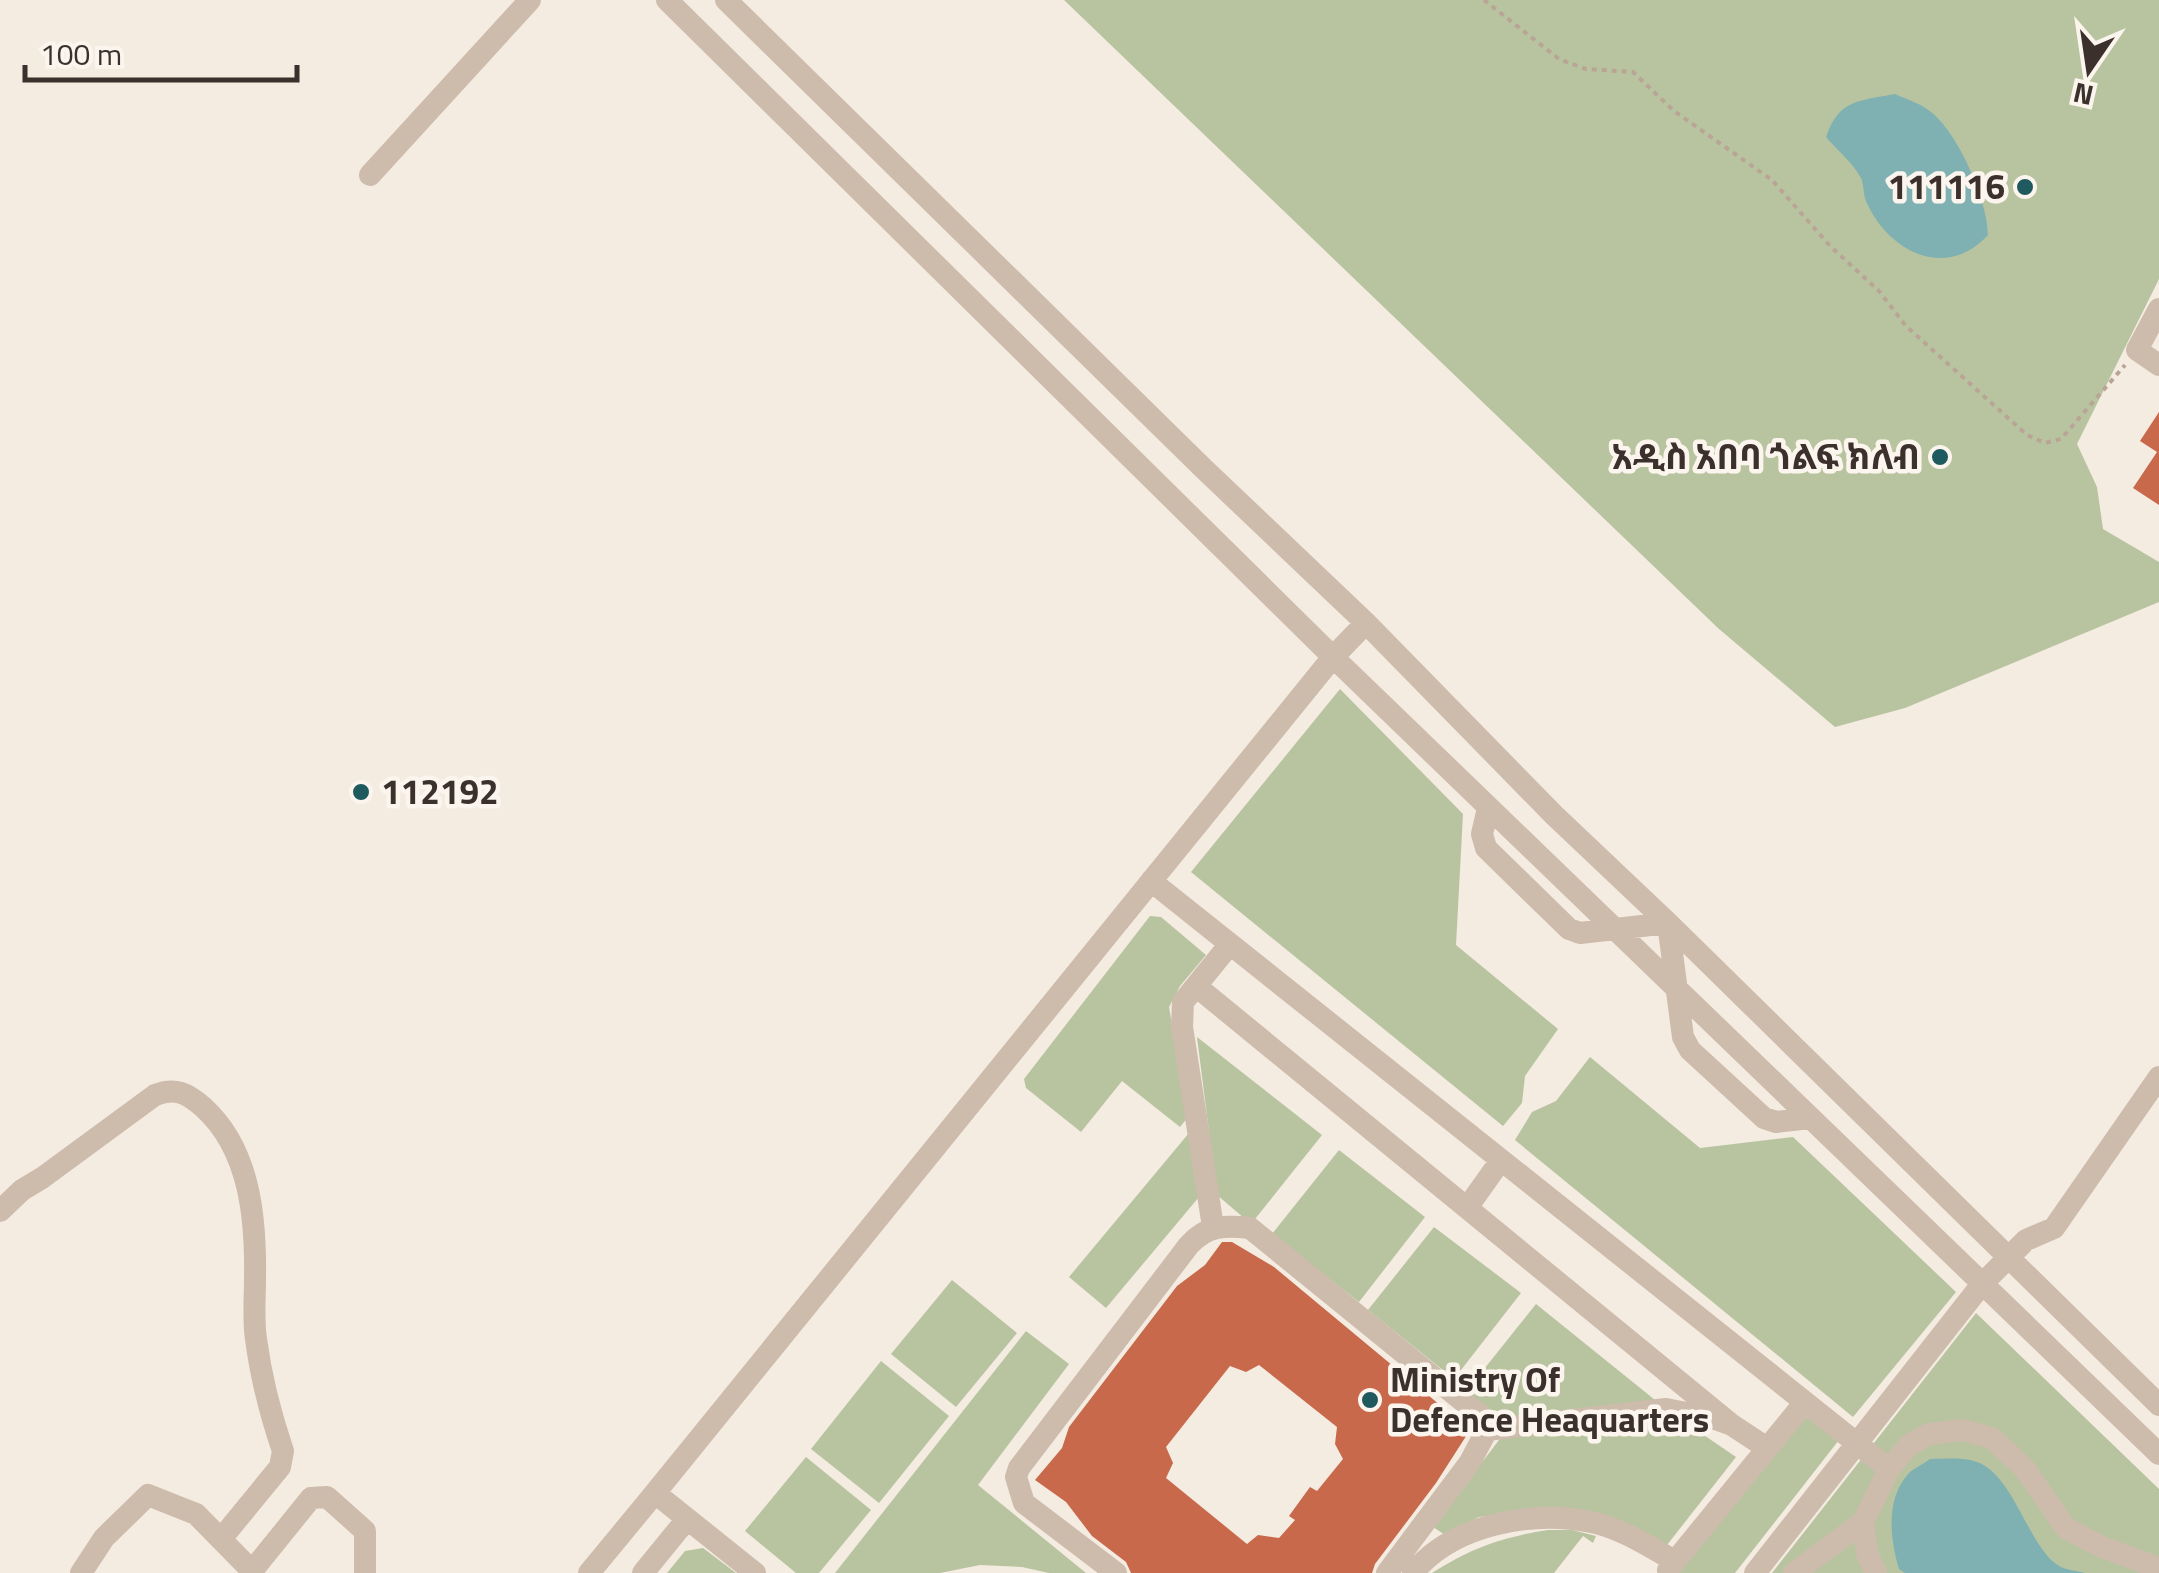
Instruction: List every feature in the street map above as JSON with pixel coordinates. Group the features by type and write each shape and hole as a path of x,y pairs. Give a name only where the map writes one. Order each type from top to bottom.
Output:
{"street":[{"path":"370,175 530,0"},
{"path":"666,0 1333,658 2159,1454"},
{"path":"726,0 1008,279 1366,623 1554,815 2159,1405"},
{"path":"2159,309 2138,350 2159,365"},
{"path":"589,1573 1151,880 1366,623"},
{"path":"1488,808 1482,834 1486,848 1569,929 1580,933 1668,923"},
{"path":"1151,880 1889,1468"},
{"path":"1668,923 1683,1037 1690,1050 1764,1118 1776,1122 1810,1118"},
{"path":"1214,1227 1182,1027 1183,1002 1230,944"},
{"path":"1196,986 1732,1425 1767,1448"},
{"path":"1755,1573 1982,1284 2026,1240 2054,1228 2159,1076"},
{"path":"2,1204 155,1095 170,1089 186,1094 206,1110 232,1145 249,1188 256,1260 255,1336 283,1452 280,1467 221,1539"},
{"path":"1467,1208 1501,1160"},
{"path":"1116,1573 1024,1503 1016,1478 1019,1468 1190,1245 1199,1234 1214,1227 1250,1228 1480,1415 1488,1430"},
{"path":"1412,1573 1458,1538 1500,1523 1562,1518 1594,1522 1633,1536 1670,1567 1804,1402"},
{"path":"1488,1430 1666,1409 1732,1425"},
{"path":"1388,1573 1470,1462 1488,1430"},
{"path":"1794,1573 1863,1522 1889,1468 1909,1446 1929,1434 1963,1430 1992,1438 2024,1468 2066,1528 2159,1568"},
{"path":"81,1573 104,1538 148,1494 196,1514 253,1572 311,1498 327,1498 365,1531 365,1573"},
{"path":"655,1494 755,1573"},
{"path":"642,1573 687,1520"},
{"path":"1863,1522 1866,1554 1876,1573"}],"path":[{"path":"1484,0 1559,59 1586,69 1633,72 1674,112 1772,180 1830,246 1879,291 1906,326 2027,436 2044,442 2061,439 2138,350"}],"green space":[{"name":"አዲስ አበባ ጎልፍ ክለብ","path":"1064,0 2159,0 2159,279 2077,444 2097,487 2103,529 2159,562 2159,602 1905,708 1835,727 1719,629"},
{"path":"1340,689 1463,814 1456,945 1558,1029 1525,1076 1522,1103 1503,1126 1191,872"},
{"path":"1150,916 1161,917 1206,955 1180,986 1169,1007 1188,1117 1180,1127 1122,1081 1081,1132 1026,1088 1024,1079"},
{"path":"1197,1037 1322,1135 1251,1224 1217,1195"},
{"path":"1590,1057 1700,1148 1793,1137 1956,1292 1853,1417 1515,1140 1532,1112 1556,1101"},
{"path":"1189,1133 1199,1197 1106,1308 1069,1277"},
{"path":"1339,1150 1425,1217 1359,1302 1272,1234"},
{"path":"1434,1227 1521,1293 1454,1379 1368,1310"},
{"path":"952,1280 1017,1333 956,1407 891,1354"},
{"path":"1536,1304 1660,1404 1501,1420 1465,1393"},
{"path":"1976,1313 2159,1489 2159,1573 1772,1573"},
{"path":"1026,1331 1069,1364 978,1485 1086,1573 980,1565 940,1573 835,1573"},
{"path":"881,1361 949,1416 879,1503 811,1449"},
{"path":"1676,1416 1736,1457 1667,1545 1519,1512 1479,1517 1445,1535 1433,1527 1502,1436"},
{"path":"1811,1416 1839,1440 1735,1573 1676,1573 1798,1422"},
{"path":"806,1457 871,1510 819,1573 796,1573 745,1531"},
{"path":"1548,1530 1596,1536 1593,1543 1583,1536 1554,1573 1432,1573 1487,1545"},
{"path":"703,1548 736,1573 667,1573 685,1551"}],"water":[{"path":"1895,94 1931,112 1961,151 1987,221 1988,235 1972,249 1937,258 1903,246 1876,219 1858,172 1826,137 1837,115 1852,104"},
{"path":"1930,1459 1965,1459 1985,1466 2006,1488 2051,1559 2061,1567 2085,1573 1905,1573 1899,1569 1892,1532 1896,1495 1909,1473"}],"building":[{"path":"2159,412 2159,505 2133,488 2157,452 2140,441"},
{"name":"Ministry Of Defence Heaquarters","path":"1222,1242 1232,1242 1274,1267 1470,1430 1372,1573 1131,1573 1126,1562 1092,1536 1066,1502 1035,1480 1062,1448 1069,1427 1177,1286 1205,1265","holes":["1259,1365 1337,1427 1335,1444 1343,1459 1317,1491 1310,1487 1289,1516 1295,1520 1279,1538 1258,1535 1247,1544 1166,1478 1173,1463 1166,1447 1230,1366 1246,1372"]}],"place":[{"name":"111116","path":"2025,187"},
{"name":"አዲስ አበባ ጎልፍ ክለብ","path":"1940,457"},
{"name":"112192","path":"361,792"},
{"name":"Ministry Of Defence Heaquarters","path":"1370,1400"}]}
